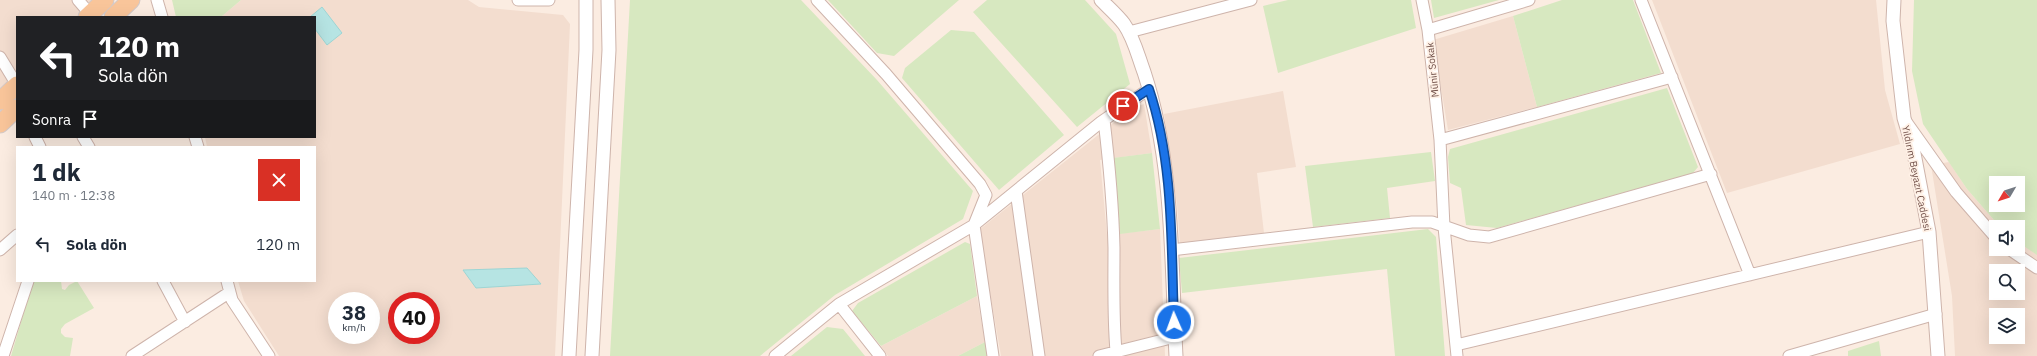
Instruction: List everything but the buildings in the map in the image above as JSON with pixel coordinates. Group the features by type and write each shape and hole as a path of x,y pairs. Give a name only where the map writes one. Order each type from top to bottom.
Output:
{"main road":[{"path":"89,15 105,0"},
{"path":"114,16 131,0"},
{"path":"0,101 16,86"},
{"path":"0,124 16,109"}],"street":[{"path":"78,0 89,15"},
{"path":"157,0 162,16"},
{"path":"518,0 549,0"},
{"path":"569,356 586,50 586,0"},
{"path":"592,356 609,50 608,0"},
{"path":"817,0 886,74 980,184 986,195 974,225 993,356"},
{"path":"1101,0 1124,24 1133,40 1158,120 1170,212 1176,356"},
{"path":"1128,32 1251,0"},
{"name":"Münir Sokak","path":"1422,0 1428,30 1440,140 1444,227 1456,351"},
{"path":"1428,30 1529,0"},
{"path":"1641,0 1750,275"},
{"name":"Yıldırım Beyazıt Caddesi","path":"1894,0 1893,21 1904,118 1930,232 1938,356"},
{"path":"0,57 16,83"},
{"path":"1440,140 1672,77"},
{"path":"775,356 839,304 974,225 1104,120 1149,89"},
{"path":"1904,118 1956,192 1989,230"},
{"path":"1104,120 1111,188 1114,248 1113,316 1116,351"},
{"path":"1171,250 1412,222 1432,222 1469,235 1489,237 1711,174"},
{"path":"1016,191 1039,356"},
{"path":"1456,351 1750,275 1930,232"},
{"path":"0,250 16,236"},
{"path":"2019,256 2037,268"},
{"path":"3,356 28,282"},
{"path":"164,282 185,322"},
{"path":"226,282 232,300 269,356"},
{"path":"135,355 230,292"},
{"path":"839,304 880,356"},
{"path":"1789,356 1936,314"},
{"path":"1099,356 1175,337"}],"shaded area":[{"path":"0,0 99,0 82,16 16,16 16,79 0,93"},
{"path":"241,0 468,0 479,7 563,15 570,24 555,356 279,356 244,301 238,282 316,282 316,146 207,146 205,138 316,138 316,16 222,16"},
{"path":"1652,0 1876,0 1885,90 1900,144 1727,193"},
{"path":"1513,16 1537,107 1448,130 1433,40"},
{"path":"1283,91 1296,167 1257,173 1264,233 1180,243 1177,205 1164,114"},
{"path":"1144,104 1152,153 1100,160 1107,235 1160,229 1165,356 1001,356 979,230 1132,108"},
{"path":"1949,162 1967,189 1994,220 1989,220 1989,256 2025,256 2025,246 2037,253 2037,356 1955,356 1952,296 1931,165"},
{"path":"977,296 985,342 958,356 888,356 881,346"}],"green space":[{"path":"172,0 241,0 222,16 176,16"},
{"path":"630,0 801,0 877,80 973,191 963,219 835,295 760,356 610,356"},
{"path":"828,0 959,0 894,56 877,53"},
{"path":"987,0 1085,0 1116,34 1130,84 1077,127 973,12"},
{"path":"1288,0 1411,0 1416,28 1278,73 1263,6"},
{"path":"1431,0 1499,0 1434,18"},
{"path":"1562,0 1633,0 1661,73 1537,107 1513,16"},
{"path":"1914,0 2037,0 2037,255 2025,247 2025,220 1994,220 1967,189 1923,124 1912,71"},
{"path":"951,30 974,32 1064,135 999,190 902,78 905,68"},
{"path":"1667,88 1698,167 1693,173 1497,228 1466,225 1461,188 1450,183 1448,157 1450,149"},
{"path":"1431,152 1435,181 1387,188 1390,218 1313,227 1305,166"},
{"path":"1152,153 1160,229 1120,234 1113,158"},
{"path":"1428,229 1436,237 1445,356 1395,356 1387,269 1182,293 1179,258"},
{"path":"965,242 970,244 977,296 881,346 852,311 858,303"},
{"path":"33,282 61,282 62,289 65,290 69,285 78,282 94,308 65,324 61,329 61,333 65,337 73,338 70,356 11,356"},
{"path":"827,327 843,329 865,356 791,356"},
{"path":"1879,341 1881,356 1848,356 1848,351"},
{"path":"985,342 987,356 958,356"}],"water":[{"path":"322,7 342,33 327,45 316,30 316,16 311,16"},
{"path":"527,268 541,284 476,288 463,270"}],"route":[{"path":"1123,106 1149,89 1158,120 1168,188 1174,322"}]}
